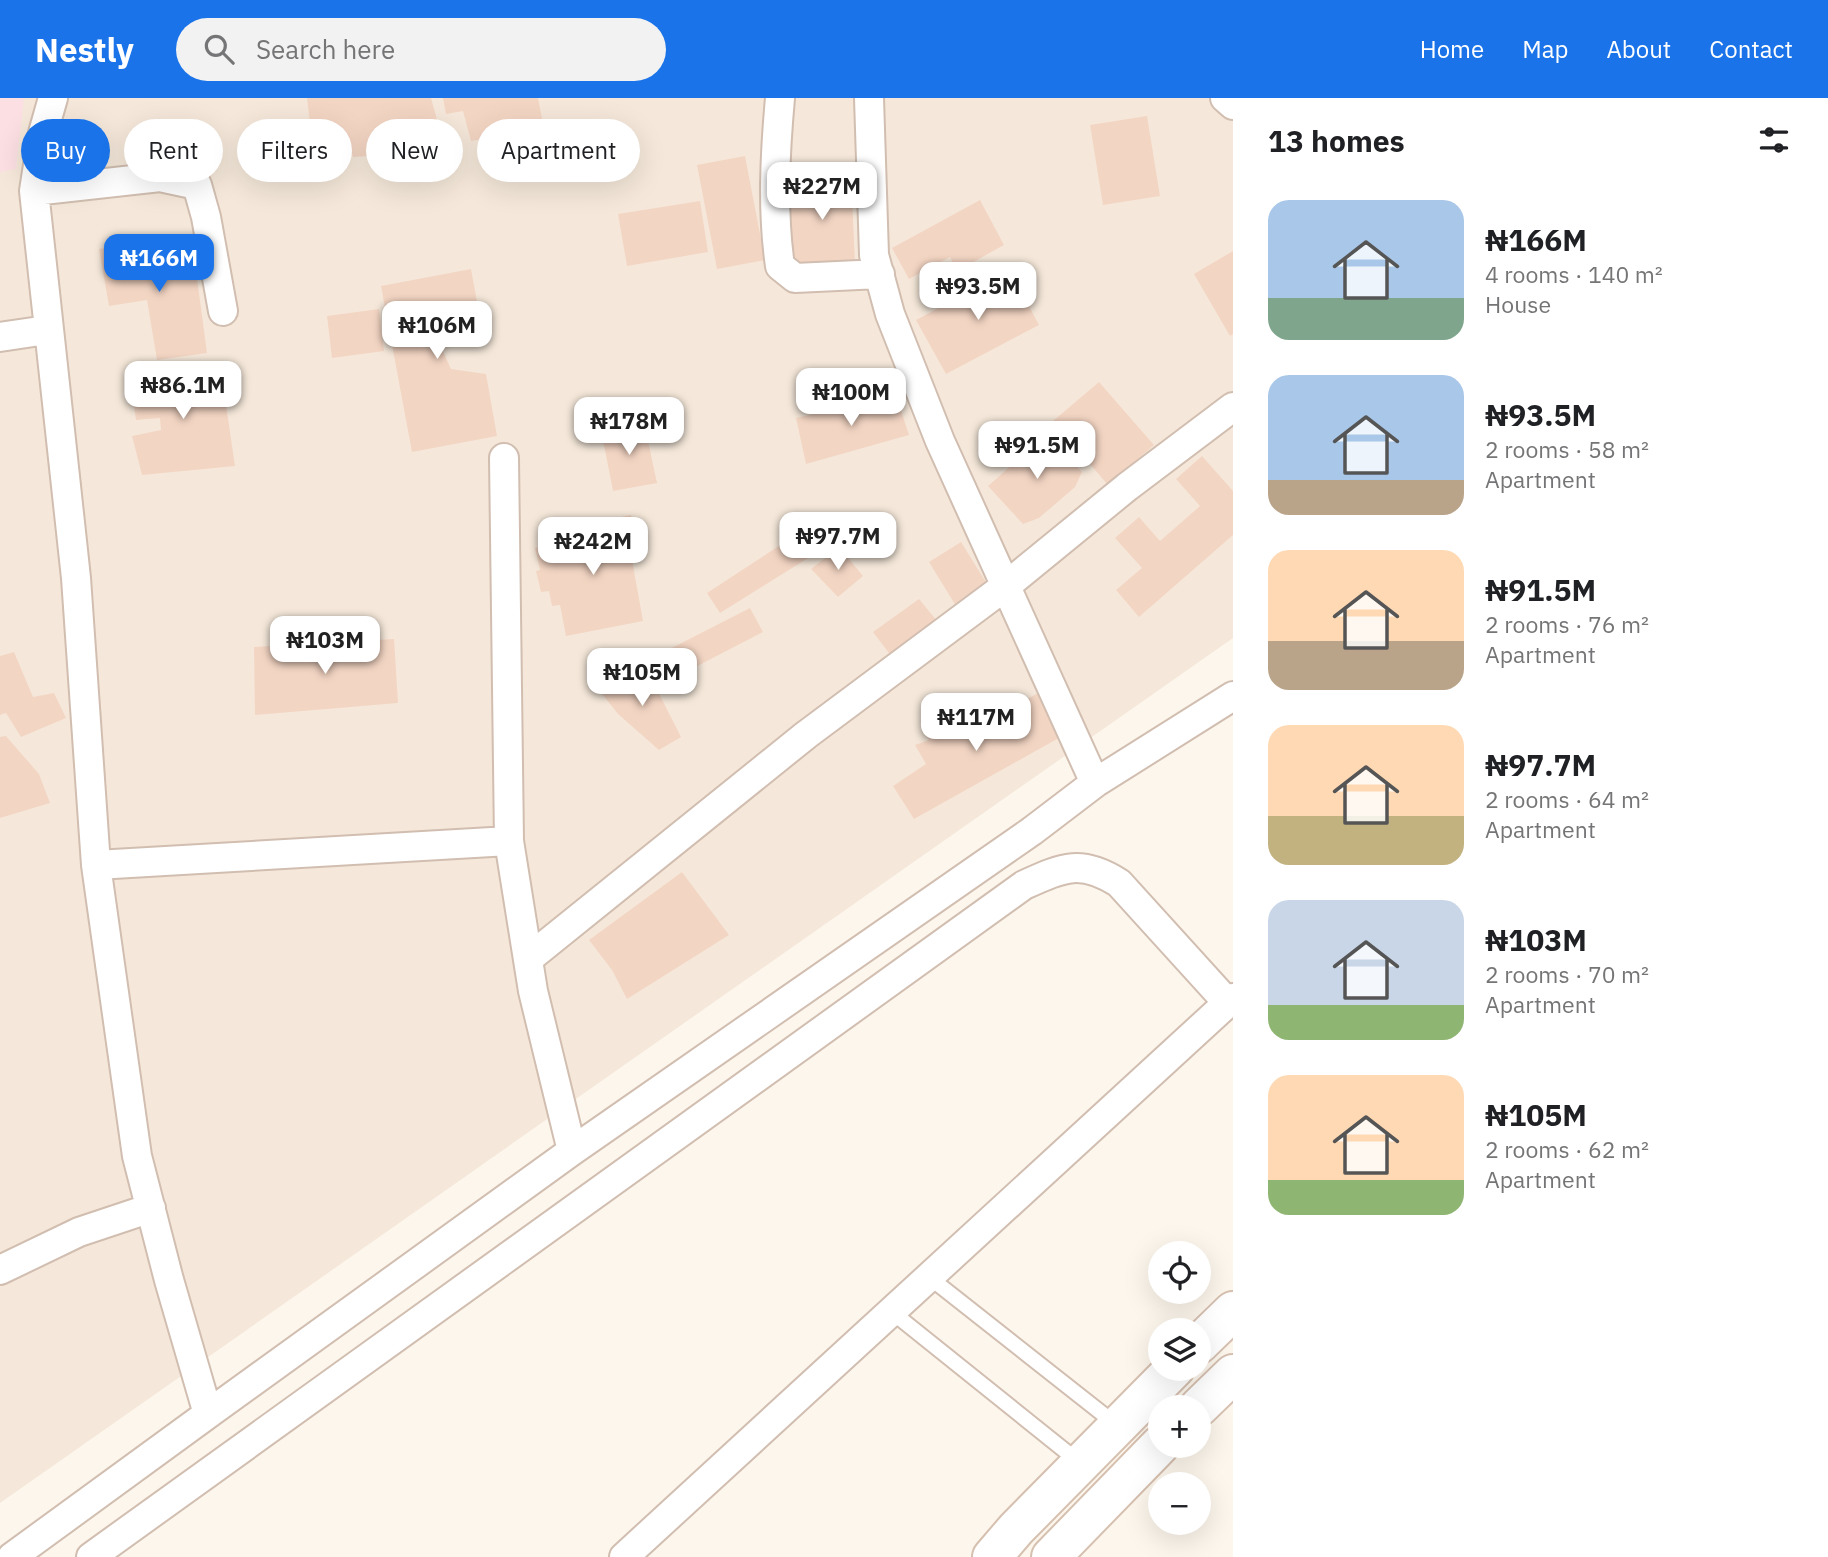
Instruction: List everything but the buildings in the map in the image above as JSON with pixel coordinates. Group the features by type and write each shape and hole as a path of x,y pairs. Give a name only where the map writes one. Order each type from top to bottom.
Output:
{"main road":[{"path":"1211,1332 1233,1311"},
{"path":"1211,1395 1233,1374"},
{"path":"992,1557 1016,1529 1163,1381"},
{"path":"1051,1557 1148,1457"}],"street":[{"path":"53,98 43,133 34,191 76,578 96,864 137,1156 208,1414"},
{"path":"780,98 776,144 777,240 780,266 795,278 880,274"},
{"path":"869,98 874,255 890,314 940,441 1095,783"},
{"path":"1225,98 1233,105"},
{"path":"34,191 160,177 197,185 206,217 223,311"},
{"path":"0,337 47,330"},
{"path":"528,959 806,735 1007,585 1127,487 1233,407"},
{"path":"504,458 509,841 528,959 572,1151"},
{"path":"12,1557 572,1151 1032,831 1095,783 1233,696"},
{"path":"96,864 509,841"},
{"path":"91,1557 1024,885 1051,873 1074,867 1098,870 1119,883 1231,1001 624,1557"},
{"path":"0,1270 79,1232 150,1208"}],"lane":[{"path":"929,1277 1119,1427"},
{"path":"892,1312 1082,1464"}],"shaded area":[{"path":"0,98 1233,98 1233,638 0,1503"},
{"path":"0,98 24,98 16,169 0,172"}]}
